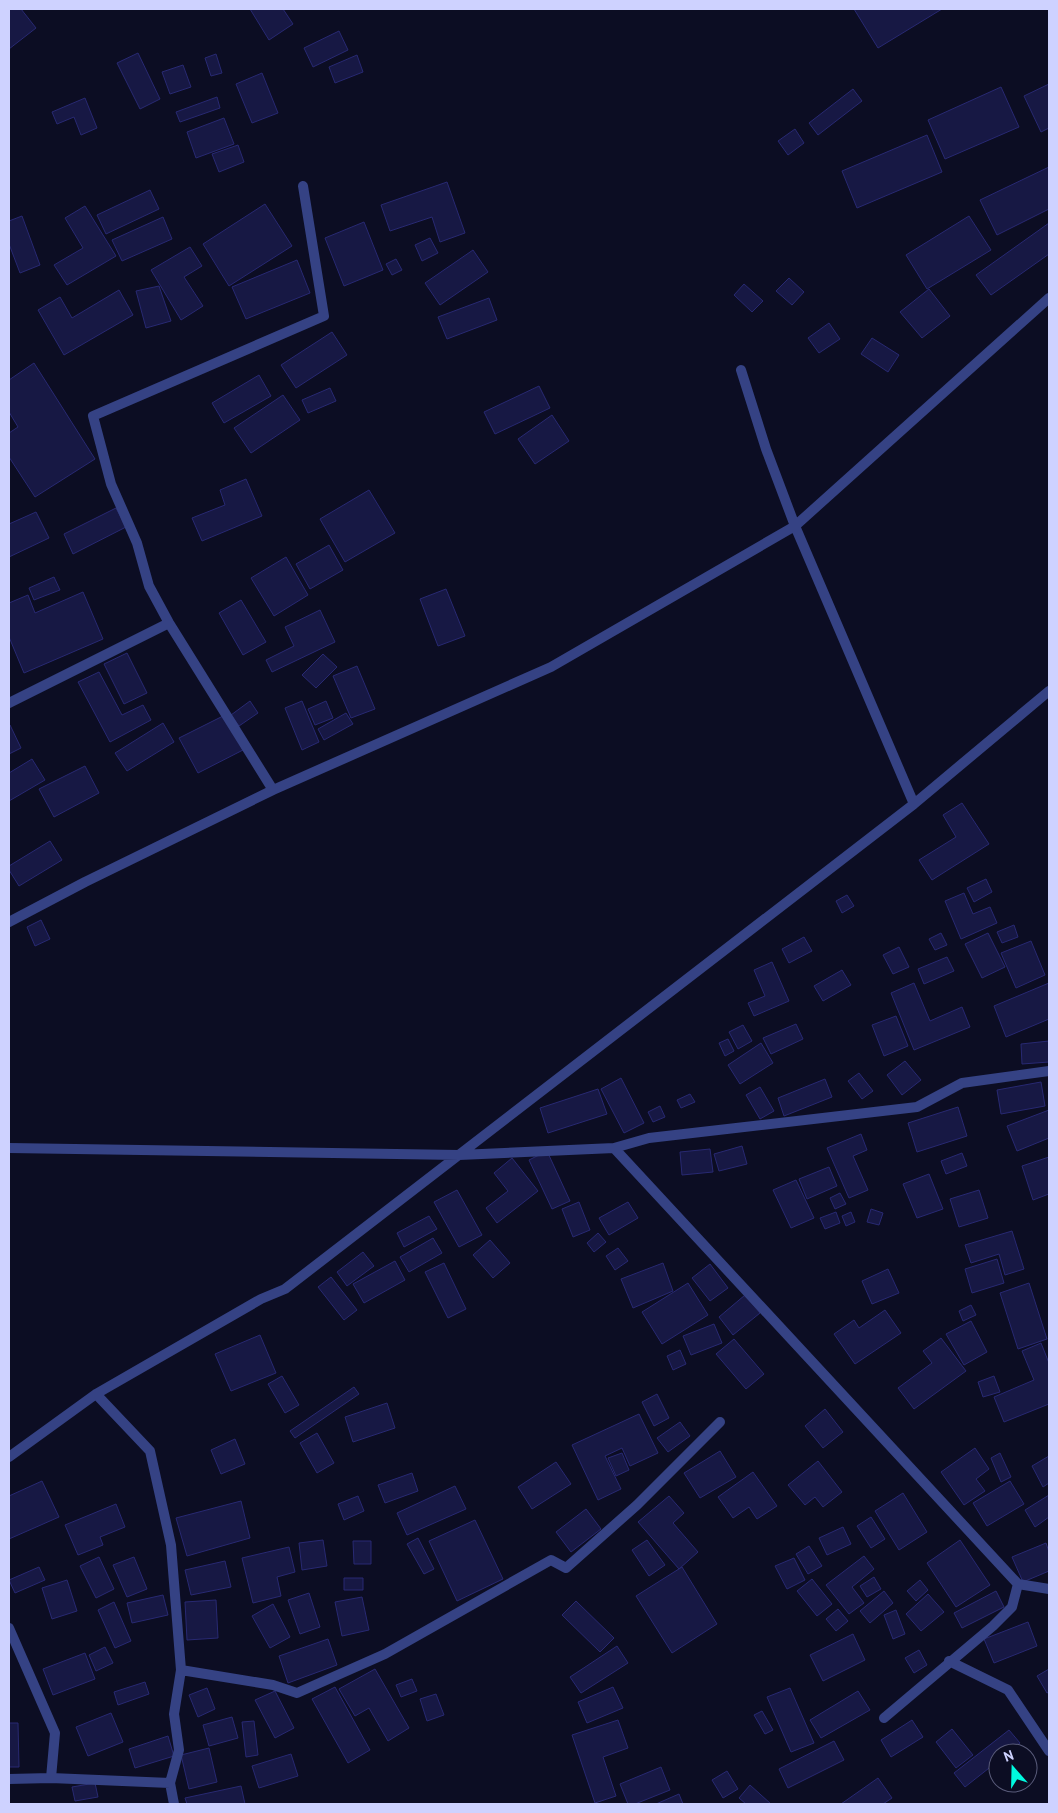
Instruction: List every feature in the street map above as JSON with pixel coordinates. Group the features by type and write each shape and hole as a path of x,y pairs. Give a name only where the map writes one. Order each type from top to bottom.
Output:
{"street":[{"path":"273,790 169,623 149,586 137,542 111,484 94,416 324,316 303,186"},
{"path":"9,922 84,882 273,790 551,667 795,526 1049,298"},
{"path":"741,370 766,448 795,526 914,804"},
{"path":"9,703 169,623"},
{"path":"9,1457 96,1394 261,1299 284,1289 914,804 1049,691"},
{"path":"9,1148 459,1155 614,1148 649,1138 917,1108 962,1083 1049,1071"},
{"path":"614,1148 1018,1584 1049,1589"},
{"path":"96,1394 150,1451 171,1545 181,1670 174,1714 179,1750 170,1783 174,1804"},
{"path":"181,1670 272,1685 297,1693 385,1654 551,1560 566,1568 637,1504 720,1422"},
{"path":"884,1718 949,1661 993,1626 1012,1607 1018,1584"},
{"path":"9,1628 55,1734 51,1778"},
{"path":"949,1661 1008,1690 1049,1751"},
{"path":"9,1779 51,1778 170,1783"}],"building":[{"path":"9,9 21,9 36,28 9,49"},
{"path":"250,9 283,9 293,24 269,40"},
{"path":"854,9 942,9 878,48"},
{"path":"339,31 348,50 313,67 304,48"},
{"path":"138,53 160,99 140,109 117,63"},
{"path":"216,54 222,73 211,76 205,58"},
{"path":"357,55 363,72 335,83 329,67"},
{"path":"183,65 191,87 170,94 162,72"},
{"path":"262,73 278,113 252,123 236,84"},
{"path":"1049,84 1049,128 1041,132 1024,96"},
{"path":"1001,87 1019,127 945,159 928,120"},
{"path":"853,89 862,101 818,135 809,123"},
{"path":"217,97 220,108 180,122 176,112"},
{"path":"85,98 97,128 81,135 74,117 57,124 52,112"},
{"path":"224,118 234,144 196,158 187,132"},
{"path":"795,129 804,143 788,155 778,141"},
{"path":"927,135 942,172 857,208 842,171"},
{"path":"238,145 244,162 219,172 212,154"},
{"path":"1049,167 1049,209 997,235 980,200"},
{"path":"447,182 465,233 440,242 432,217 390,231 381,205"},
{"path":"150,190 159,209 106,234 97,215"},
{"path":"265,204 292,246 229,286 203,244"},
{"path":"85,206 116,256 67,285 54,265 83,248 65,218"},
{"path":"22,216 40,265 20,273 9,244 9,221"},
{"path":"969,216 991,250 927,289 906,255"},
{"path":"163,217 172,239 122,261 112,240"},
{"path":"364,222 383,270 344,286 325,238"},
{"path":"1049,223 1049,254 991,295 976,275"},
{"path":"430,238 438,253 422,261 415,245"},
{"path":"190,247 202,266 184,277 203,306 181,320 151,270"},
{"path":"473,250 488,272 440,305 425,283"},
{"path":"396,259 402,270 392,275 386,264"},
{"path":"297,260 310,293 246,319 232,287"},
{"path":"789,278 804,292 792,305 776,291"},
{"path":"744,284 763,301 752,312 734,295"},
{"path":"159,286 171,321 146,328 136,291"},
{"path":"929,289 950,316 922,338 900,312"},
{"path":"119,290 133,315 64,355 38,310 60,297 72,318"},
{"path":"489,298 497,320 447,339 438,317"},
{"path":"829,323 840,339 819,353 808,338"},
{"path":"332,332 347,355 296,388 281,365"},
{"path":"872,338 899,355 888,372 861,354"},
{"path":"34,363 95,459 35,497 9,457 9,433 18,427 9,412 9,380"},
{"path":"259,375 271,396 224,423 212,403"},
{"path":"539,386 550,408 495,434 484,412"},
{"path":"330,388 336,401 308,413 302,400"},
{"path":"283,395 300,420 251,453 234,428"},
{"path":"552,415 569,441 535,464 518,439"},
{"path":"246,479 262,516 202,541 192,518 225,505 220,490"},
{"path":"369,490 395,533 345,562 320,519"},
{"path":"116,508 126,527 73,554 64,534"},
{"path":"36,512 49,538 9,557 9,524"},
{"path":"329,545 343,570 310,589 296,564"},
{"path":"286,557 308,595 274,616 251,578"},
{"path":"54,577 60,590 34,600 29,588"},
{"path":"446,589 465,636 438,646 420,599"},
{"path":"83,592 103,639 24,673 9,637 9,603 28,595 35,613"},
{"path":"241,600 266,642 243,655 219,613"},
{"path":"320,610 335,642 272,672 266,660 294,646 285,627"},
{"path":"127,653 147,693 124,704 104,664"},
{"path":"323,654 337,667 316,688 302,675"},
{"path":"357,666 375,709 351,718 333,676"},
{"path":"99,672 122,715 143,705 151,720 110,742 78,682"},
{"path":"250,701 258,713 239,726 231,715"},
{"path":"302,701 319,742 302,750 285,708"},
{"path":"326,701 333,718 315,725 308,709"},
{"path":"346,713 353,724 324,740 318,729"},
{"path":"225,715 243,750 198,773 179,738"},
{"path":"163,723 174,742 127,771 115,753"},
{"path":"9,725 21,748 9,754"},
{"path":"32,759 45,780 9,801 9,773"},
{"path":"85,766 99,793 54,817 39,789"},
{"path":"962,803 989,844 932,880 919,860 956,837 943,815"},
{"path":"50,841 62,860 19,886 9,870 9,866"},
{"path":"986,879 992,892 974,902 967,888"},
{"path":"964,893 973,914 990,907 997,923 961,939 945,901"},
{"path":"847,895 854,906 842,913 836,901"},
{"path":"41,920 50,939 35,946 27,927"},
{"path":"1014,925 1018,937 1002,943 997,932"},
{"path":"941,933 947,945 935,950 929,939"},
{"path":"988,933 1005,967 982,978 965,944"},
{"path":"804,937 812,951 789,963 782,949"},
{"path":"1031,941 1045,975 1016,988 1001,953"},
{"path":"899,947 909,967 893,974 883,955"},
{"path":"947,957 954,971 924,984 918,969"},
{"path":"772,962 789,1001 754,1016 748,1003 765,996 754,970"},
{"path":"842,970 851,985 823,1001 814,986"},
{"path":"914,983 930,1021 962,1007 970,1027 914,1050 891,993"},
{"path":"1049,983 1049,1019 1006,1037 994,1006"},
{"path":"896,1016 908,1046 884,1056 872,1025"},
{"path":"796,1024 803,1039 771,1054 763,1038"},
{"path":"743,1025 752,1041 738,1049 729,1032"},
{"path":"728,1039 734,1051 725,1056 719,1043"},
{"path":"1049,1041 1049,1062 1022,1064 1021,1044"},
{"path":"761,1043 773,1063 740,1084 728,1065"},
{"path":"905,1061 921,1080 902,1095 887,1075"},
{"path":"859,1073 873,1091 862,1099 848,1081"},
{"path":"621,1078 644,1123 624,1133 601,1089"},
{"path":"825,1079 832,1097 784,1116 778,1098"},
{"path":"1041,1082 1045,1106 1001,1114 997,1090"},
{"path":"760,1087 774,1111 760,1119 746,1095"},
{"path":"598,1089 607,1114 548,1133 540,1108"},
{"path":"690,1094 695,1102 681,1108 677,1100"},
{"path":"660,1106 665,1117 653,1122 648,1112"},
{"path":"958,1107 967,1136 917,1152 908,1123"},
{"path":"1049,1110 1049,1138 1017,1151 1007,1126"},
{"path":"861,1134 867,1150 853,1156 868,1190 849,1198 827,1148"},
{"path":"742,1146 747,1164 719,1171 714,1154"},
{"path":"710,1149 713,1172 682,1175 680,1152"},
{"path":"547,1151 570,1201 552,1209 529,1160"},
{"path":"962,1153 967,1166 946,1174 941,1161"},
{"path":"1049,1157 1049,1194 1033,1200 1022,1166"},
{"path":"512,1158 538,1191 497,1223 486,1208 508,1191 494,1173"},
{"path":"829,1167 837,1186 807,1199 799,1179"},
{"path":"929,1174 943,1209 917,1218 903,1184"},
{"path":"796,1180 814,1218 791,1228 773,1190"},
{"path":"457,1190 482,1235 459,1247 434,1202"},
{"path":"979,1190 988,1218 959,1227 950,1199"},
{"path":"840,1193 846,1204 835,1209 830,1198"},
{"path":"579,1202 590,1230 573,1237 562,1209"},
{"path":"628,1202 638,1218 609,1235 599,1218"},
{"path":"871,1209 883,1213 879,1225 867,1222"},
{"path":"836,1212 840,1223 825,1229 820,1218"},
{"path":"851,1212 855,1222 846,1226 842,1216"},
{"path":"429,1216 437,1229 404,1247 397,1233"},
{"path":"1012,1231 1024,1269 1005,1275 999,1254 971,1263 965,1245"},
{"path":"598,1233 606,1242 594,1252 587,1243"},
{"path":"433,1238 442,1253 409,1272 400,1257"},
{"path":"490,1240 510,1263 493,1278 473,1255"},
{"path":"618,1248 628,1261 615,1270 606,1256"},
{"path":"363,1252 374,1266 347,1286 337,1272"},
{"path":"997,1259 1004,1283 972,1293 965,1269"},
{"path":"395,1261 405,1280 364,1303 353,1284"},
{"path":"444,1263 466,1309 448,1318 425,1272"},
{"path":"663,1263 673,1291 633,1308 621,1279"},
{"path":"710,1264 728,1288 710,1301 692,1278"},
{"path":"888,1269 899,1293 872,1304 862,1281"},
{"path":"331,1277 357,1310 344,1320 318,1287"},
{"path":"688,1283 708,1315 662,1344 642,1312"},
{"path":"1029,1283 1047,1339 1018,1349 1000,1293"},
{"path":"745,1295 760,1313 733,1335 719,1317"},
{"path":"971,1305 976,1315 963,1321 959,1311"},
{"path":"885,1310 901,1333 855,1364 834,1334 854,1320 859,1328"},
{"path":"971,1321 987,1352 964,1365 946,1334"},
{"path":"714,1324 722,1343 691,1355 683,1336"},
{"path":"260,1335 276,1373 231,1391 215,1354"},
{"path":"941,1338 966,1371 914,1409 898,1388 932,1363 923,1351"},
{"path":"734,1339 764,1374 746,1389 716,1354"},
{"path":"1041,1343 1049,1363 1049,1404 1004,1422 994,1397 1034,1380 1022,1351"},
{"path":"680,1350 686,1364 673,1370 667,1356"},
{"path":"282,1376 299,1405 285,1413 268,1384"},
{"path":"994,1376 1000,1392 983,1397 978,1382"},
{"path":"354,1387 359,1394 295,1438 290,1431"},
{"path":"657,1394 669,1418 654,1426 642,1402"},
{"path":"387,1403 395,1428 353,1442 345,1417"},
{"path":"825,1409 843,1432 823,1448 805,1426"},
{"path":"639,1414 658,1453 630,1466 622,1448 605,1456 621,1489 598,1500 572,1445"},
{"path":"680,1422 690,1436 668,1452 657,1438"},
{"path":"317,1433 334,1463 317,1473 300,1443"},
{"path":"235,1439 245,1464 221,1474 211,1450"},
{"path":"975,1448 989,1469 976,1479 985,1491 964,1505 941,1472"},
{"path":"720,1451 736,1477 700,1498 684,1473"},
{"path":"622,1453 629,1470 616,1476 608,1458"},
{"path":"1000,1453 1011,1477 1001,1482 991,1458"},
{"path":"1049,1456 1049,1483 1043,1487 1032,1466"},
{"path":"818,1461 842,1492 823,1507 815,1497 805,1505 788,1485"},
{"path":"556,1462 571,1484 532,1509 518,1487"},
{"path":"753,1472 777,1506 757,1519 749,1507 733,1518 718,1497"},
{"path":"412,1473 418,1491 385,1503 378,1485"},
{"path":"42,1481 59,1517 9,1539 9,1496"},
{"path":"1010,1481 1024,1504 987,1526 973,1503"},
{"path":"455,1486 466,1509 407,1535 397,1513"},
{"path":"903,1493 927,1532 899,1550 875,1511"},
{"path":"1049,1495 1049,1517 1035,1527 1025,1510"},
{"path":"358,1496 364,1511 344,1520 338,1504"},
{"path":"669,1496 684,1513 673,1523 698,1552 679,1569 638,1522"},
{"path":"241,1501 250,1538 187,1556 176,1518"},
{"path":"116,1504 125,1527 100,1537 103,1545 78,1555 65,1525"},
{"path":"586,1509 601,1529 571,1552 556,1532"},
{"path":"871,1517 885,1539 871,1548 857,1526"},
{"path":"475,1520 503,1579 457,1601 429,1541"},
{"path":"843,1527 851,1544 827,1555 819,1538"},
{"path":"418,1538 434,1569 424,1574 407,1544"},
{"path":"323,1540 327,1566 302,1570 299,1543"},
{"path":"647,1540 665,1565 649,1576 632,1550"},
{"path":"960,1540 990,1585 956,1607 927,1563"},
{"path":"353,1541 371,1541 371,1564 354,1564"},
{"path":"1046,1543 1049,1552 1049,1571 1023,1582 1012,1557"},
{"path":"809,1546 822,1566 808,1574 796,1554"},
{"path":"289,1547 295,1572 277,1577 281,1596 253,1603 242,1558"},
{"path":"864,1556 874,1569 852,1587 864,1603 849,1614 826,1585"},
{"path":"99,1557 114,1589 96,1598 80,1566"},
{"path":"134,1557 147,1589 127,1597 113,1565"},
{"path":"794,1558 805,1580 787,1589 775,1566"},
{"path":"225,1561 231,1587 191,1595 185,1570"},
{"path":"39,1567 45,1580 15,1593 9,1580"},
{"path":"682,1567 717,1624 672,1653 636,1596"},
{"path":"874,1577 881,1589 867,1597 860,1586"},
{"path":"344,1578 363,1578 363,1590 344,1590"},
{"path":"812,1579 832,1604 817,1616 797,1591"},
{"path":"67,1580 77,1611 52,1619 42,1588"},
{"path":"920,1580 928,1590 916,1601 907,1591"},
{"path":"884,1591 893,1603 870,1623 860,1611"},
{"path":"996,1591 1004,1607 962,1628 954,1613"},
{"path":"309,1593 320,1627 300,1634 288,1600"},
{"path":"928,1594 944,1612 921,1631 906,1614"},
{"path":"163,1595 168,1615 132,1623 127,1603"},
{"path":"362,1597 369,1630 342,1636 335,1602"},
{"path":"216,1600 218,1638 187,1640 185,1602"},
{"path":"576,1601 614,1638 600,1652 562,1615"},
{"path":"114,1602 131,1641 115,1648 98,1610"},
{"path":"273,1604 290,1637 270,1648 252,1616"},
{"path":"838,1609 848,1621 836,1631 826,1619"},
{"path":"896,1610 905,1634 893,1639 884,1615"},
{"path":"1028,1622 1037,1646 994,1663 984,1639"},
{"path":"853,1634 865,1660 823,1681 810,1655"},
{"path":"328,1639 337,1665 288,1683 279,1656"},
{"path":"617,1646 628,1663 581,1693 570,1677"},
{"path":"105,1647 113,1663 96,1671 89,1655"},
{"path":"919,1650 927,1665 914,1673 905,1658"},
{"path":"85,1653 95,1679 53,1695 43,1669"},
{"path":"375,1669 409,1728 388,1741 369,1708 355,1716 339,1689"},
{"path":"1049,1669 1049,1692 1047,1693 1037,1676"},
{"path":"412,1679 417,1691 401,1697 396,1685"},
{"path":"145,1682 149,1694 118,1705 114,1692"},
{"path":"335,1687 370,1750 348,1763 312,1699"},
{"path":"613,1687 623,1708 587,1723 578,1702"},
{"path":"207,1688 215,1709 198,1717 189,1695"},
{"path":"790,1688 814,1743 791,1752 767,1697"},
{"path":"275,1691 294,1728 275,1738 255,1700"},
{"path":"858,1691 870,1710 821,1738 810,1720"},
{"path":"436,1694 444,1715 427,1721 420,1699"},
{"path":"762,1711 773,1730 765,1734 754,1715"},
{"path":"111,1713 123,1742 88,1756 76,1727"},
{"path":"232,1717 238,1738 209,1746 203,1725"},
{"path":"618,1720 628,1748 603,1757 616,1796 595,1803 572,1735"},
{"path":"912,1720 923,1737 891,1757 881,1740"},
{"path":"254,1721 258,1755 246,1757 242,1722"},
{"path":"9,1723 18,1723 19,1767 9,1767"},
{"path":"952,1729 973,1755 956,1768 936,1742"},
{"path":"1009,1730 1020,1743 992,1743"},
{"path":"168,1736 174,1756 135,1768 129,1749"},
{"path":"834,1741 844,1760 788,1788 779,1769"},
{"path":"988,1746 988,1769 965,1787 954,1773"},
{"path":"209,1748 217,1782 189,1789 181,1755"},
{"path":"291,1754 298,1776 259,1788 252,1766"},
{"path":"661,1767 670,1790 635,1804 628,1804 620,1784"},
{"path":"727,1771 738,1789 723,1798 712,1780"},
{"path":"878,1778 892,1798 883,1804 841,1804"},
{"path":"95,1783 98,1797 75,1801 72,1787"},
{"path":"750,1785 771,1804 746,1804 739,1798"},
{"path":"241,1786 245,1804 187,1804 185,1798"},
{"path":"679,1794 683,1804 656,1804"}]}
